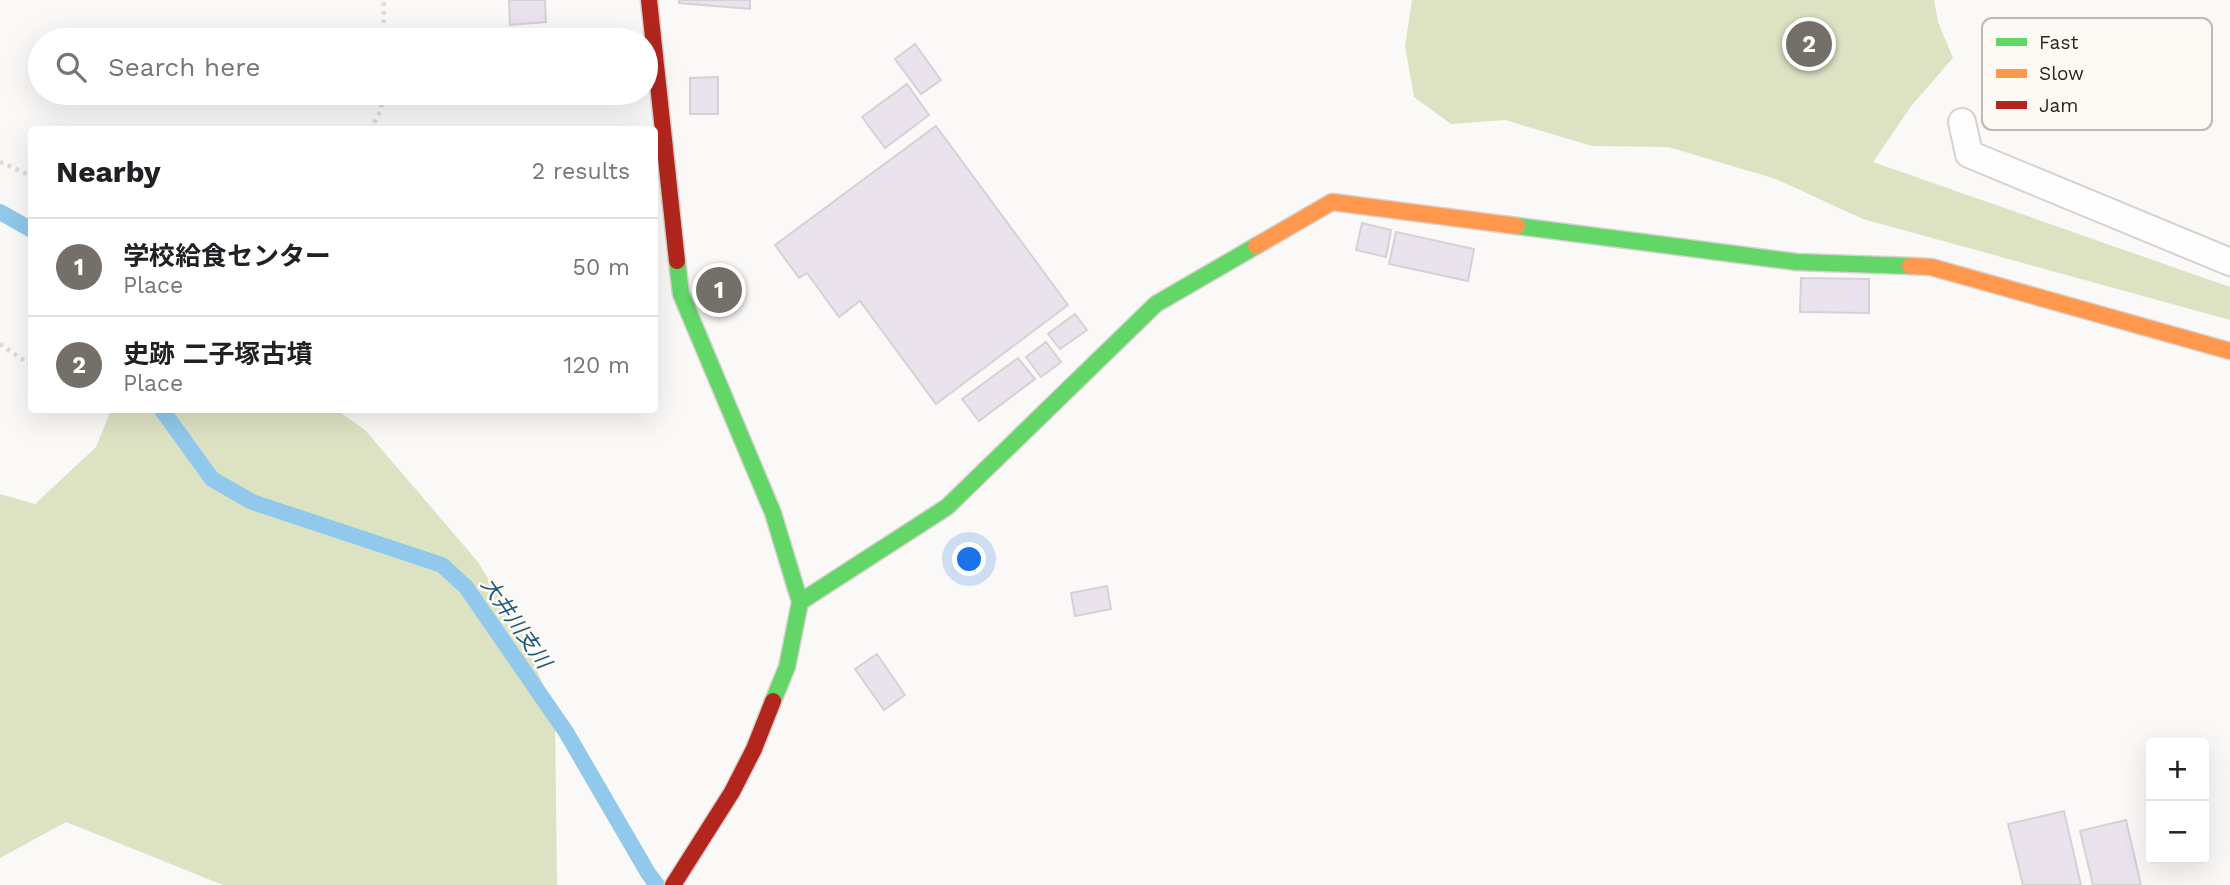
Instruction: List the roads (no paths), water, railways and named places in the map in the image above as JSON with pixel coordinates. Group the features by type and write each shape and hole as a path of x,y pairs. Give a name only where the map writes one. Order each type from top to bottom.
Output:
{"street":[{"path":"649,0 652,28"},
{"path":"658,83 681,294 773,513 800,602 787,667 754,749 699,847 673,885"},
{"path":"800,602 947,507 1156,304 1332,202 1797,262 1931,267 2230,351"}],"lane":[{"path":"1962,122 1969,154 2230,262"}],"waterway":[{"name":"大井川支川","path":"0,212 28,228"},
{"name":"大井川支川","path":"164,413 212,479 252,502 442,565 466,587 566,732 657,885"}],"place":[{"name":"史跡 二子塚古墳","path":"1809,44"},
{"name":"学校給食センター","path":"719,290"}]}
